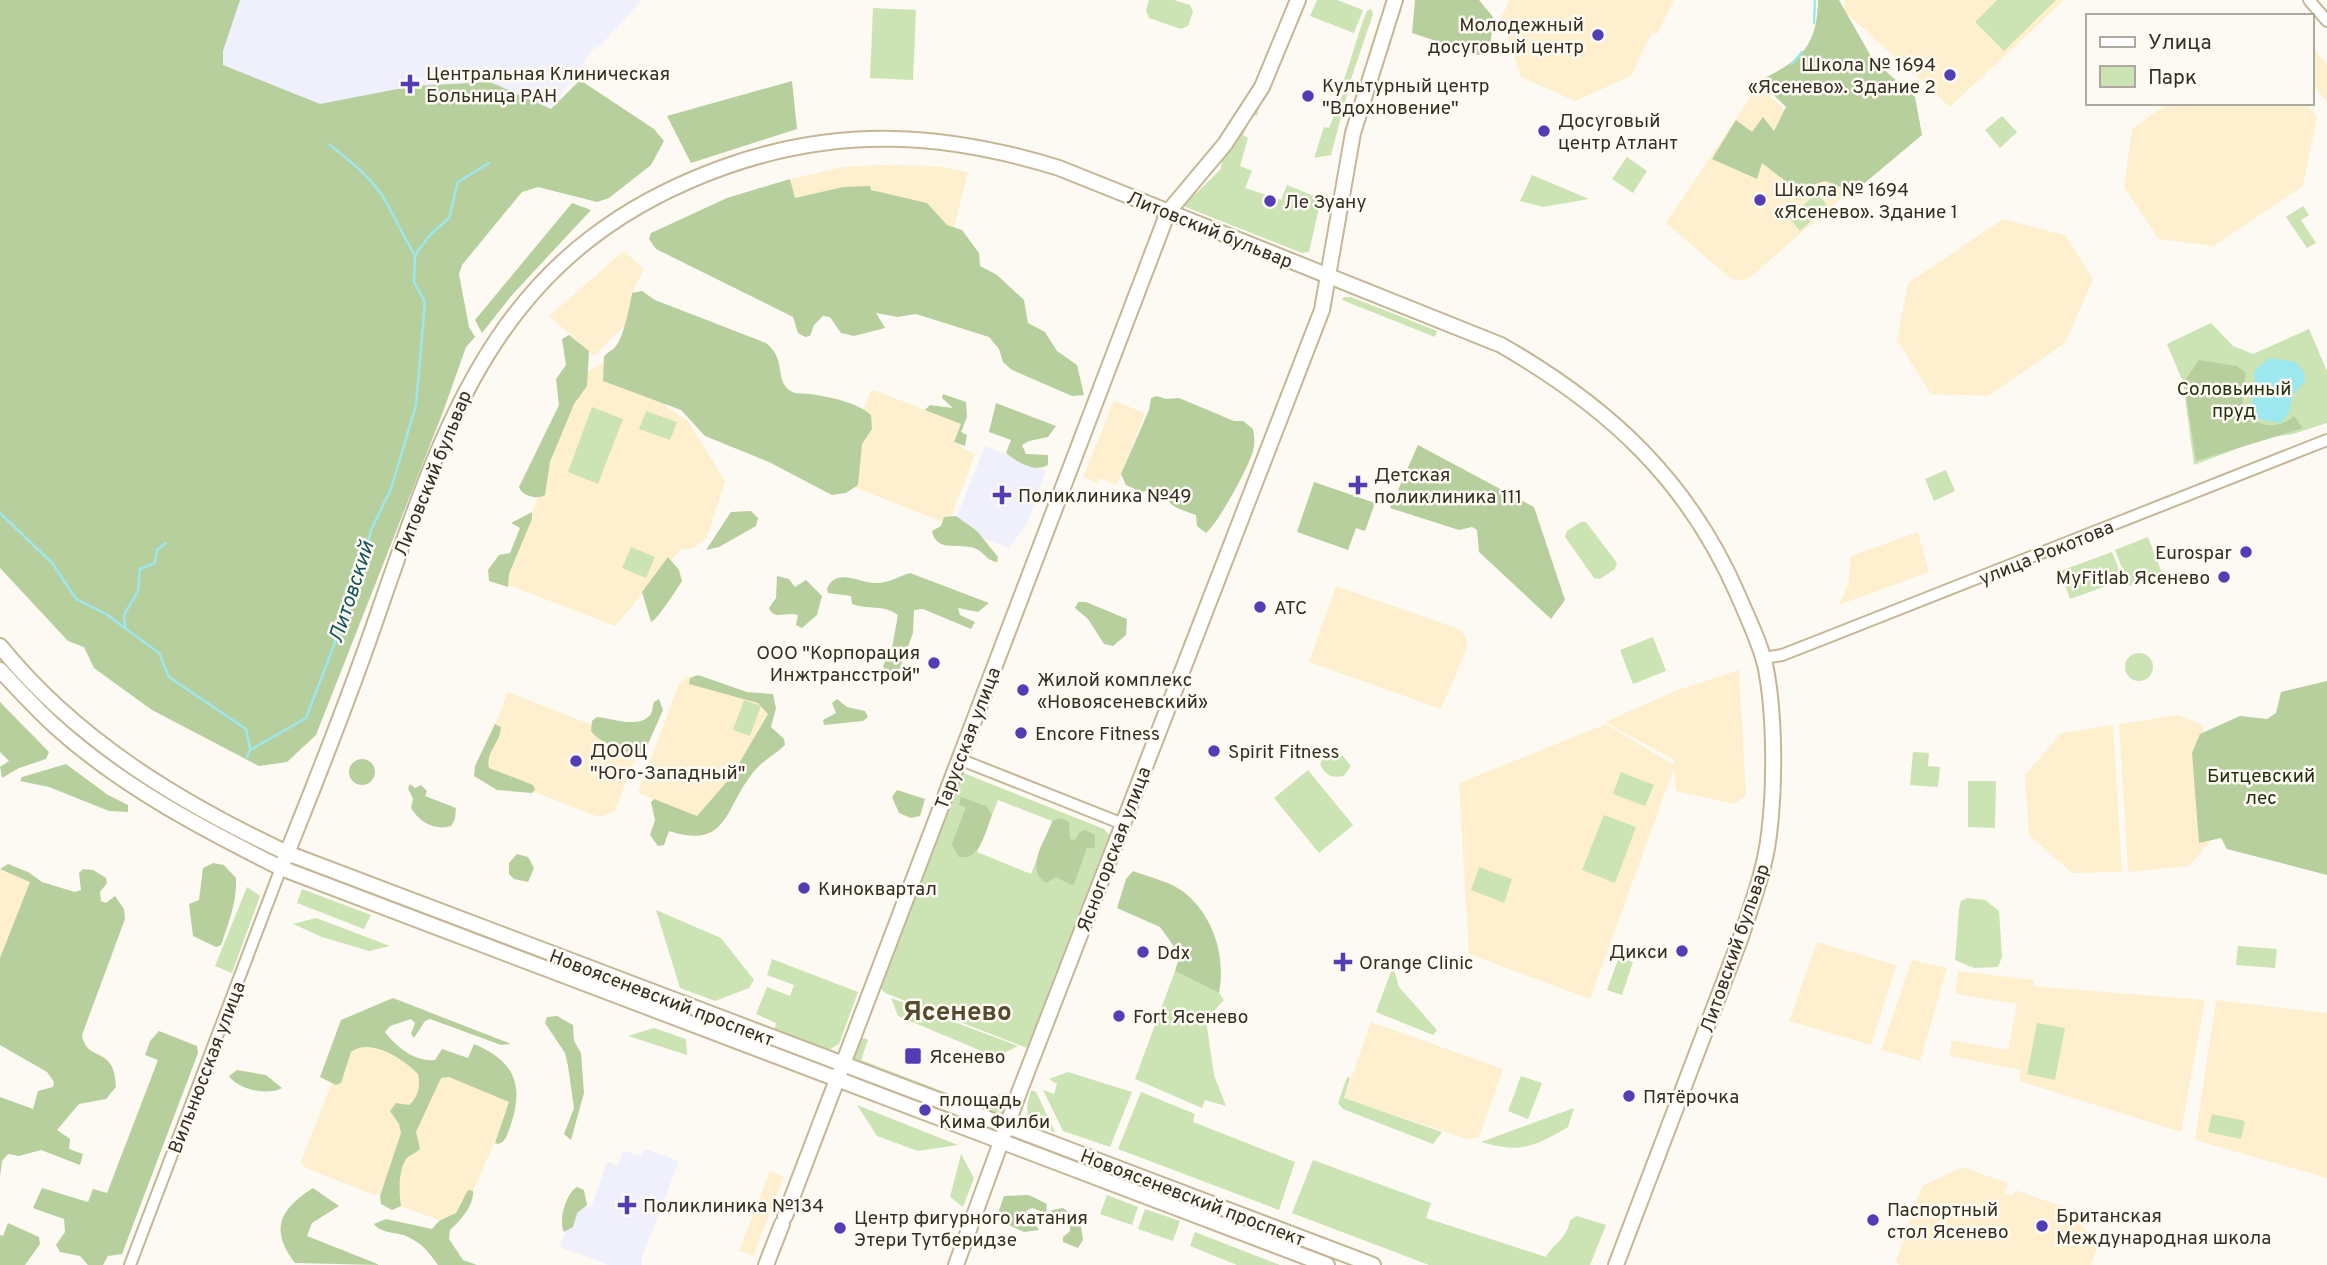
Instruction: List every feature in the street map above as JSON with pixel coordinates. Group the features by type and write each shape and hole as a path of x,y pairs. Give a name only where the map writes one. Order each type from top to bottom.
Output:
{"main road":[{"name":"Тарусская улица","path":"766,1265 1168,212 1225,144 1262,87 1298,0"},
{"name":"Ясногорская улица","path":"956,1265 1322,310 1353,133 1395,0"},
{"name":"Литовский бульвар","path":"281,868 338,730 401,548 462,394 490,349 534,289 561,262 613,220 691,179 804,145 877,138 947,141 1003,151 1059,169 1501,345 1542,368 1601,411 1657,465 1699,519 1717,550 1763,658 1773,784 1769,836 1761,874 1704,1038 1616,1265"},
{"name":"Новоясеневский проспект","path":"0,646 61,713 128,764 212,816 287,853 839,1072"},
{"name":"Новоясеневский проспект","path":"0,670 55,726 82,748 205,829 281,868 1004,1134 1373,1265"},
{"name":"Новоясеневский проспект","path":"1004,1134 1327,1265"}],"street":[{"path":"2309,0 2327,21"},
{"name":"улица Рокотова","path":"1763,658 1782,655 2327,440"},
{"path":"959,759 1123,824"},
{"name":"Вильнюсская улица","path":"130,1265 281,868"}],"shaded area":[{"name":"Центральная Клиническая Больница РАН","path":"230,0 642,0 600,46 592,50 558,99 651,165 632,180 320,109 220,73"},
{"path":"1509,0 1674,0 1657,34 1652,32 1631,76 1575,101 1521,77 1501,19"},
{"name":"Школа № 1694 «Ясенево». Здание 2","path":"1844,0 2064,0 1950,107 1845,12"},
{"path":"2313,48 2327,65 2327,102 2313,84"},
{"name":"Школа № 1694 «Ясенево». Здание 1","path":"1758,86 1865,178 1748,279 1739,280 1731,279 1666,223"},
{"path":"2165,105 2308,105 2317,118 2303,186 2214,246 2159,239 2124,187 2132,129"},
{"path":"936,166 968,172 954,227 947,225 927,203 902,200 870,187 843,187 795,198 790,179 843,167"},
{"path":"2003,219 2065,235 2093,279 2065,343 1988,396 1931,394 1897,340 1908,283"},
{"path":"624,251 644,269 632,293 626,324 594,356 549,316"},
{"path":"606,361 649,375 667,407 688,421 725,481 707,537 694,548 680,550 615,626 506,584 577,390 587,372"},
{"path":"874,390 961,424 954,442 975,455 948,524 836,480 870,393"},
{"path":"1114,401 1145,413 1117,485 1100,478 1097,483 1083,477"},
{"name":"Поликлиника №49","path":"985,446 1046,471 1027,524 1009,548 958,528 956,519"},
{"path":"1918,532 1929,572 1839,605 1849,581 1851,556"},
{"path":"1336,586 1459,629 1466,637 1467,648 1441,709 1309,662"},
{"path":"1739,670 1746,795 1734,804 1676,791 1674,768 1590,999 1469,954 1459,783 1606,724 1674,765 1674,760 1605,722 1675,691"},
{"path":"687,676 761,701 771,709 731,777 697,816 638,793 679,684"},
{"path":"508,692 641,744 615,811 599,817 477,770"},
{"path":"2179,715 2203,725 2210,842 2189,866 2128,872 2119,724"},
{"path":"2113,725 2122,872 2072,873 2029,835 2025,775 2061,733"},
{"path":"0,870 31,880 0,981"},
{"path":"1817,942 1896,965 1871,1045 1789,1021"},
{"path":"1912,960 1947,968 1920,1061 1881,1050"},
{"path":"1958,971 2034,980 2033,986 2205,1000 2181,1132 2019,1081 2021,1070 1949,1056 1952,1040 2008,1050 2017,1004 1955,994"},
{"path":"2216,1000 2327,1013 2327,1178 2195,1140"},
{"path":"1371,1022 1503,1069 1479,1137 1467,1139 1344,1098"},
{"path":"365,1041 423,1066 426,1079 380,1193 374,1195 304,1167 301,1161 347,1045"},
{"path":"449,1077 506,1100 510,1106 462,1217 447,1223 389,1202 431,1081"},
{"name":"Поликлиника №134","path":"645,1149 679,1161 642,1257 642,1265 609,1265 560,1247 576,1202 591,1208 607,1162 618,1165 623,1151 642,1156"},
{"path":"1962,1167 2008,1183 2005,1193 2013,1196 2015,1190 2067,1208 2098,1245 2091,1265 1899,1265 1896,1261 1922,1186"},
{"path":"770,1171 784,1177 753,1256 739,1251"}],"green space":[{"path":"0,0 240,0 223,51 223,65 320,104 413,86 490,82 551,109 580,80 654,129 664,141 651,165 609,198 597,202 538,187 522,192 462,265 459,274 469,327 475,337 466,347 316,735 287,762 259,766 152,710 94,668 84,647 68,641 0,568"},
{"path":"1149,0 1174,0 1190,5 1193,12 1188,26 1181,29 1149,18 1146,10"},
{"path":"1317,0 1337,0 1363,10 1354,33 1310,16"},
{"path":"1415,0 1479,0 1493,17 1490,51 1478,55 1412,33"},
{"path":"1818,0 1839,0 1873,60 1915,97 1922,135 1854,192 1825,181 1797,190 1762,163 1757,179 1712,159 1736,120 1752,132 1763,117 1774,131 1786,107 1759,81 1804,51 1814,30"},
{"path":"1997,0 2056,0 2004,51 1975,22"},
{"path":"873,8 916,10 913,80 870,78"},
{"path":"1371,9 1373,14 1351,79 1331,155 1314,158 1324,127 1329,128 1347,84 1343,82 1363,20"},
{"path":"792,81 797,129 691,163 667,116"},
{"path":"1261,99 1257,116 1252,114 1243,135 1248,138 1240,166 1252,171 1245,188 1281,200 1287,185 1321,199 1309,252 1302,253 1183,206 1221,169 1222,159"},
{"path":"2002,116 2017,132 2000,148 1985,130"},
{"path":"1627,157 1647,171 1633,193 1612,179"},
{"path":"1532,175 1589,199 1543,207 1520,201"},
{"path":"790,179 795,198 843,187 870,186 871,190 927,203 947,225 962,230 979,253 980,266 997,275 1024,300 1028,323 1045,332 1057,351 1077,365 1084,395 1072,396 1012,370 1003,362 999,349 989,337 916,314 898,317 876,313 885,328 854,336 841,333 830,317 823,316 814,325 810,336 805,337 798,333 793,317 656,249 649,239 651,233 727,198"},
{"path":"1817,193 1828,206 1800,231 1789,218"},
{"path":"572,203 591,210 512,295 482,333 475,320"},
{"path":"2303,206 2309,215 2301,220 2316,243 2307,248 2286,217"},
{"path":"642,291 655,300 766,343 776,355 782,380 791,392 842,401 871,415 872,429 862,444 858,485 846,493 832,495 769,462 705,436 681,410 603,381 604,357 616,346 621,336 632,293"},
{"path":"1344,297 1351,297 1437,331 1435,337 1342,300"},
{"name":"Соловьиный пруд","path":"2211,323 2233,346 2253,354 2309,329 2327,371 2327,423 2293,434 2265,438 2194,465 2183,382 2167,344"},
{"path":"569,335 589,351 587,386 574,404 550,462 545,495 530,496 523,493 519,487 559,405 556,379 566,365 562,339"},
{"path":"2199,360 2237,366 2246,373 2243,403 2248,413 2259,423 2281,424 2294,416 2303,428 2196,461 2184,382"},
{"path":"943,394 966,402 967,417 961,432 967,435 965,446 954,442 961,424 925,410 930,405 953,408 942,398"},
{"path":"1157,396 1166,399 1179,398 1234,421 1243,421 1253,429 1254,446 1248,465 1226,506 1206,533 1197,526 1196,515 1175,507 1158,492 1142,492 1126,485 1121,474 1149,410 1151,398"},
{"path":"996,403 1056,426 1048,437 1022,445 1026,454 1048,455 1048,465 1032,467 1006,453 1011,440 989,432"},
{"path":"592,407 623,419 598,484 568,472"},
{"path":"646,411 677,422 670,440 639,429"},
{"path":"1418,445 1534,507 1565,600 1551,619 1479,552 1477,530 1472,527 1459,530 1390,508"},
{"path":"1946,470 1955,491 1934,501 1925,479"},
{"path":"1314,482 1375,503 1365,531 1356,528 1348,550 1297,532"},
{"path":"751,511 758,518 756,526 719,547 706,550 731,512"},
{"path":"532,512 532,519 509,574 508,587 489,581 488,570 499,555 510,553 520,528 511,523"},
{"path":"956,516 977,531 998,557 997,562 974,548 943,545 934,538 932,531 941,526 944,517"},
{"path":"1581,522 1586,522 1617,563 1615,569 1600,579 1594,578 1565,537 1567,531"},
{"path":"2148,537 2162,573 2129,586 2115,550"},
{"path":"631,547 655,557 646,578 622,568"},
{"path":"2112,552 2123,580 2070,599 2060,571"},
{"path":"668,557 679,570 682,581 651,622 642,592"},
{"path":"910,573 989,603 978,612 958,608 960,615 975,622 971,629 923,609 914,610 913,633 898,673 893,677 883,666 892,648 898,615 887,609 852,604 851,596 828,593 827,589 831,582 843,577 877,583"},
{"path":"777,576 789,579 795,587 806,580 822,596 817,615 802,628 796,625 798,615 777,615 769,608 776,598"},
{"path":"1078,602 1086,602 1127,619 1126,635 1113,646 1104,644 1088,619 1075,608"},
{"path":"1653,637 1666,671 1633,684 1620,650"},
{"path":"2139,653 2149,657 2153,667 2149,677 2139,681 2129,677 2125,667 2129,657"},
{"path":"698,675 747,692 773,694 776,708 771,727 784,739 785,745 756,769 722,823 714,831 703,835 688,835 669,831 664,845 658,846 650,835 655,820 651,802 654,799 697,816 731,777 768,714 758,703 689,684 690,678"},
{"name":"Битцевский лес","path":"2327,681 2327,875 2227,849 2221,838 2199,843 2192,753 2200,734 2240,716 2267,719 2276,713 2281,692"},
{"path":"659,699 663,710 644,753 631,753 615,748 591,731 592,721 597,717 630,722 643,720 650,716 654,702"},
{"path":"837,699 847,707 865,711 868,717 863,721 824,725 823,720 836,713 832,703"},
{"path":"744,700 761,706 750,736 733,730"},
{"path":"0,702 49,752 46,759 19,768 2,778 0,767 9,761 0,752"},
{"path":"495,724 501,727 489,757 489,768 533,785 535,789 532,793 497,790 474,776 475,766"},
{"path":"1913,752 1929,753 1928,766 1940,767 1938,787 1910,785"},
{"path":"1333,753 1343,756 1351,766 1344,776 1329,775 1320,764 1325,755"},
{"path":"362,759 371,763 375,772 371,781 362,785 353,781 349,772 353,763"},
{"path":"66,764 108,795 128,805 128,812 109,811 49,787 20,781 22,777"},
{"path":"1308,770 1353,825 1319,853 1274,798"},
{"path":"961,772 1104,829 1109,835 1027,1048 885,993 880,987","holes":["998,800 1052,821 1031,874 977,852"]},
{"path":"1621,772 1654,785 1645,806 1613,794"},
{"path":"1968,781 1996,781 1995,828 1968,827"},
{"path":"410,784 415,788 421,785 427,791 425,796 456,808 451,826 433,826 418,817 411,808 413,799 408,788"},
{"path":"897,790 925,799 920,816 911,818 899,813 892,797"},
{"path":"961,797 986,806 992,815 981,844 966,857 959,857 952,844 966,807 959,805"},
{"path":"1604,815 1636,827 1615,883 1582,870"},
{"path":"1061,818 1069,822 1070,839 1075,840 1080,832 1085,830 1095,835 1095,848 1087,848 1074,884 1071,885 1056,877 1046,883 1037,870 1036,862 1045,837 1053,821"},
{"path":"517,854 528,857 534,868 528,882 514,879 509,874 509,863"},
{"path":"213,863 224,865 236,878 230,920 221,945 216,947 193,936 189,904 199,900 203,868"},
{"path":"8,864 28,872 42,882 75,892 81,890 79,873 83,869 93,870 106,878 107,883 100,892 101,901 106,903 115,896 124,909 125,919 82,1035 89,1049 111,1065 116,1087 106,1099 79,1104 57,1130 70,1139 69,1149 83,1154 80,1165 41,1150 19,1156 8,1154 2,1161 0,1177 0,1097 33,1109 38,1091 53,1087 54,1082 47,1072 0,1045 0,958 30,882 0,869"},
{"path":"1479,867 1512,879 1504,903 1471,890"},
{"path":"1133,871 1180,889 1204,914 1219,952 1219,993 1175,971 1180,955 1160,927 1117,908 1126,879"},
{"path":"247,887 260,896 232,973 215,966"},
{"path":"302,889 371,915 364,929 297,903"},
{"path":"1967,898 1985,900 1999,911 2002,957 1998,967 1974,968 1955,960 1959,909 1961,901"},
{"path":"656,910 721,938 754,980 749,988 715,1001 680,988"},
{"path":"316,918 390,946 369,951 322,937 293,924"},
{"path":"2238,946 2277,949 2275,968 2236,965"},
{"path":"1619,957 1633,962 1622,995 1607,990"},
{"path":"772,959 858,992 839,1044 827,1051 774,1032 776,1023 756,1014 767,987 790,996 794,985 767,975"},
{"path":"1393,966 1399,987 1437,1030 1433,1035 1376,1012"},
{"path":"1175,971 1219,993 1224,1000 1206,1020 1214,1075 1226,1106 1205,1100 1202,1108 1135,1079"},
{"path":"393,998 511,1044 501,1045 430,1019 425,1021 414,1038 411,1034 415,1023 411,1019 390,1026 385,1032 395,1043 420,1059 435,1060 442,1049 468,1058 474,1044 488,1051 507,1066 513,1076 516,1098 507,1135 503,1142 498,1144 495,1143 509,1102 449,1077 441,1078 416,1132 420,1149 406,1159 400,1176 401,1206 392,1210 381,1204 380,1196 401,1133 399,1124 390,1111 396,1103 409,1105 415,1099 418,1074 396,1056 368,1047 351,1052 341,1083 336,1085 320,1077 341,1020"},
{"path":"891,998 1018,1046 996,1057 898,1016"},
{"path":"557,1016 573,1025 574,1041 581,1053 584,1093 571,1140 564,1134 574,1108 568,1066 565,1053 545,1023 547,1017"},
{"path":"2037,1023 2065,1028 2055,1080 2027,1074"},
{"path":"654,1028 686,1039 687,1055 628,1036"},
{"path":"159,1031 197,1046 198,1053 122,1254 108,1256 103,1265 88,1265 80,1256 60,1252 56,1245 65,1232 64,1219 33,1208 42,1188 88,1202 93,1189 107,1193 158,1060 145,1055 150,1041"},
{"path":"862,1037 868,1040 861,1060 989,1109 995,1095 1007,1093 1010,1096 1003,1114 997,1117 855,1063 851,1054 857,1040"},
{"path":"237,1070 266,1075 282,1088 262,1091 246,1088 229,1076"},
{"path":"1068,1072 1132,1092 1110,1147 1063,1131 1043,1090 1054,1094 1057,1084 1049,1079"},
{"path":"1521,1076 1542,1083 1528,1119 1508,1111"},
{"path":"1347,1077 1350,1078 1344,1098 1442,1132 1433,1144 1343,1109 1338,1103"},
{"path":"1031,1090 1036,1092 1055,1132 1028,1122 1027,1106"},
{"path":"1141,1092 1195,1114 1193,1122 1295,1162 1279,1210 1118,1149"},
{"path":"857,1105 958,1145 918,1151 877,1136"},
{"path":"1574,1108 1568,1127 1535,1144 1516,1148 1481,1142"},
{"path":"2212,1114 2245,1121 2241,1139 2208,1132"},
{"path":"961,1154 974,1178 963,1207 950,1197"},
{"path":"1313,1160 1431,1203 1426,1218 1546,1257 1563,1237 1570,1220 1577,1216 1606,1225 1590,1265 1429,1265 1292,1213"},
{"path":"577,1187 584,1190 587,1205 577,1213 573,1227 564,1232 564,1208 569,1195"},
{"path":"313,1188 339,1206 312,1223 307,1236 380,1265 295,1263 282,1240 282,1221 293,1204"},
{"path":"468,1190 473,1191 469,1208 450,1230 449,1239 463,1260 477,1265 438,1265 415,1240 381,1230 374,1224 386,1219 432,1229 439,1221 456,1213"},
{"path":"1029,1195 1047,1204 1046,1213 1032,1208 1026,1211 1039,1230 1024,1232 996,1219 1004,1196"},
{"path":"1107,1195 1138,1207 1132,1225 1100,1214"},
{"path":"1063,1208 1080,1221 1083,1240 1078,1248 1063,1242 1063,1237 1070,1231 1070,1224 1051,1217 1052,1210"},
{"path":"1145,1209 1180,1221 1173,1241 1138,1229"},
{"path":"8,1223 39,1237 40,1244 25,1265 0,1265 0,1235 3,1236"},
{"path":"1195,1232 1280,1265 1237,1265 1190,1246"}],"water":[{"path":"2269,358 2296,362 2304,372 2305,381 2293,395 2289,412 2281,423 2259,419 2251,407 2255,390 2254,371"}],"waterway":[{"path":"1814,23 1815,0"},
{"path":"1792,64 1802,52"},
{"path":"330,145 373,184 389,206 414,254"},
{"name":"Литовский","path":"250,750 306,718 360,577 371,530 391,489 416,405 425,302 414,282 415,255 430,235 449,218 458,182 489,163"},
{"path":"0,513 53,564 76,599 106,614 159,653 169,677 246,729 250,748"},
{"path":"125,626 124,615 138,591 140,569 155,563 157,550 166,543"},
{"name":"Литовский","path":"247,757 250,750"}],"place":[{"name":"Молодежный досуговый центр","path":"1598,35"},
{"name":"Школа № 1694 «Ясенево». Здание 2","path":"1950,75"},
{"name":"Центральная Клиническая Больница РАН","path":"410,84"},
{"name":"Культурный центр \"Вдохновение\"","path":"1308,96"},
{"name":"Досуговый центр Атлант","path":"1544,131"},
{"name":"Школа № 1694 «Ясенево». Здание 1","path":"1760,200"},
{"name":"Ле Зуану","path":"1270,201"},
{"name":"Детская поликлиника 111","path":"1358,485"},
{"name":"Поликлиника №49","path":"1002,495"},
{"name":"Eurospar","path":"2246,552"},
{"name":"MyFitlab Ясенево","path":"2224,577"},
{"name":"АТС","path":"1260,607"},
{"name":"ООО \"Корпорация Инжтрансстрой\"","path":"934,663"},
{"name":"Жилой комплекс «Новоясеневский»","path":"1023,690"},
{"name":"Encore Fitness","path":"1021,733"},
{"name":"Spirit Fitness","path":"1214,751"},
{"name":"ДООЦ \"Юго-Западный\"","path":"576,761"},
{"name":"Киноквартал","path":"804,888"},
{"name":"Дикси","path":"1682,951"},
{"name":"Ddx","path":"1143,952"},
{"name":"Orange Clinic","path":"1343,962"},
{"name":"Fort Ясенево","path":"1119,1016"},
{"name":"Ясенево","path":"913,1056"},
{"name":"Пятёрочка","path":"1629,1096"},
{"name":"площадь Кима Филби","path":"925,1110"},
{"name":"Поликлиника №134","path":"627,1205"},
{"name":"Паспортный стол Ясенево","path":"1873,1220"},
{"name":"Британская Международная школа","path":"2042,1226"},
{"name":"Центр фигурного катания Этери Тутберидзе","path":"840,1228"}],"district":[{"name":"Ясенево","path":"957,1011"}]}
